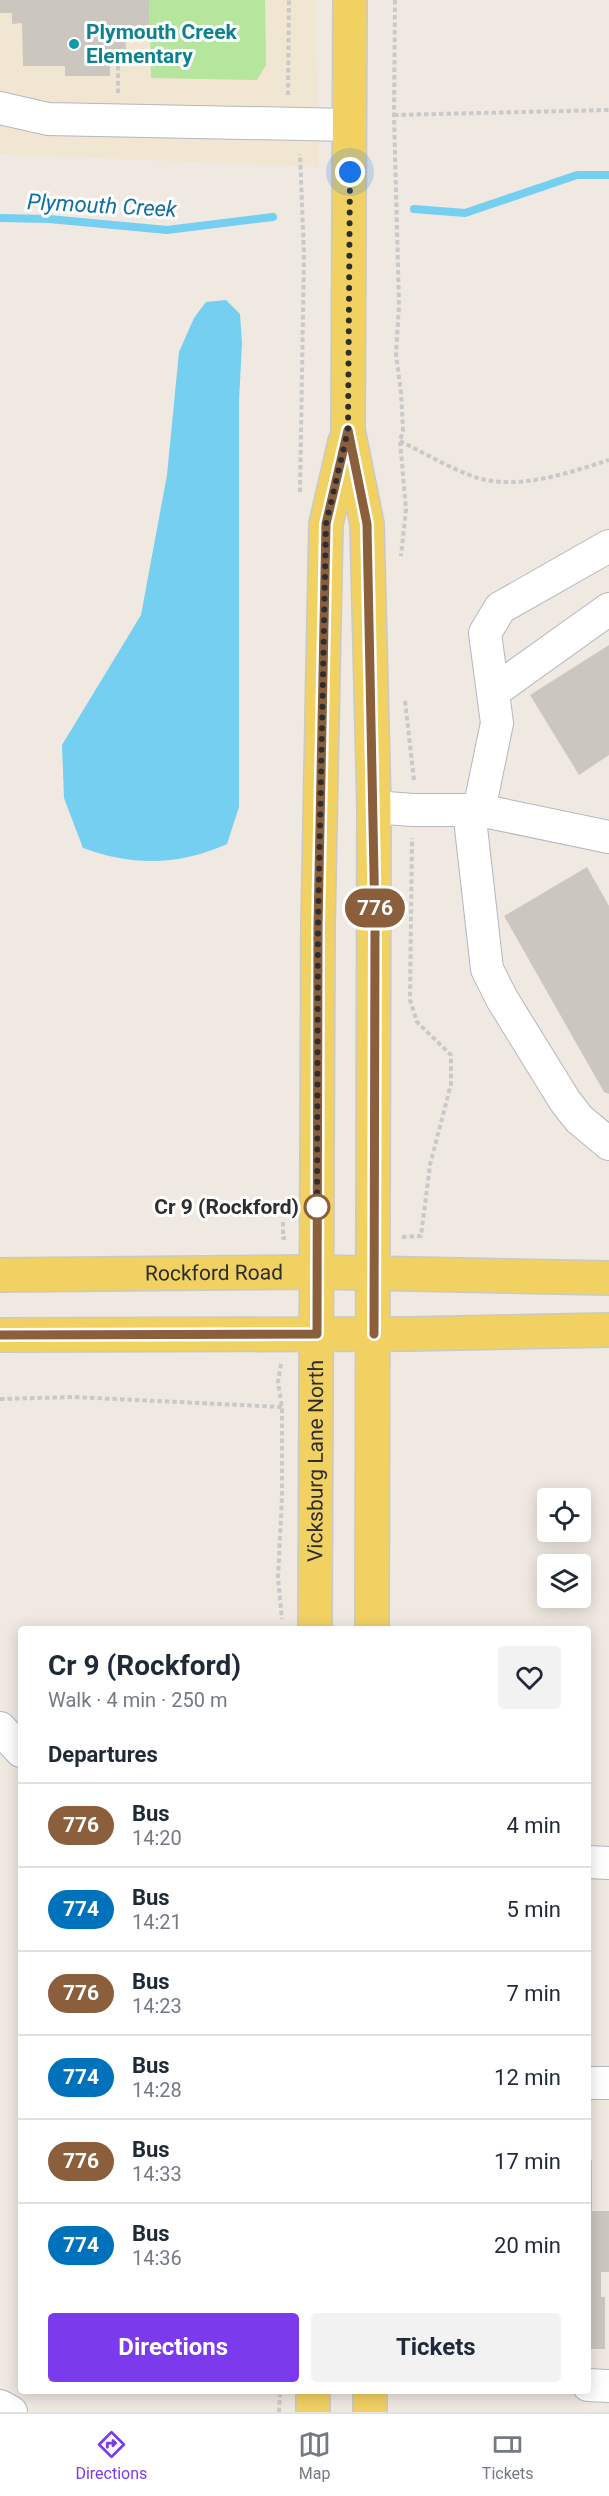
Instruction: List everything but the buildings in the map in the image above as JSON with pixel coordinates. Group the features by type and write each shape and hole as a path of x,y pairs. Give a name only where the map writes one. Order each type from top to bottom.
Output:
{"main road":[{"name":"Vicksburg Lane North","path":"350,0 348,430 367,524 374,807 372,1626"},
{"name":"Vicksburg Lane North","path":"315,1626 317,1334 299,1272 318,926 326,524 348,430"},
{"name":"Rockford Road","path":"0,1275 299,1272 609,1278"},
{"path":"0,1335 374,1334 609,1330"},
{"path":"313,2394 313,2412"},
{"path":"370,2394 370,2412"}],"street":[{"path":"0,108 48,119 350,125"},
{"path":"609,546 500,608 485,633 497,723 474,810 488,969 502,999 565,1101 579,1119 609,1144"},
{"path":"493,692 609,609"},
{"path":"374,807 413,810 474,810 609,837"},
{"path":"0,1728 18,1748"},
{"path":"591,1862 609,1863"},
{"path":"591,2083 609,2083"},
{"path":"591,2385 609,2386"},
{"path":"0,2406 11,2412"}],"path":[{"path":"395,0 394,115 399,294 396,354 403,430 400,441 406,509 401,558"},
{"path":"118,51 119,120"},
{"path":"394,115 609,110"},
{"path":"400,441 473,477 508,483 573,472 609,460"},
{"path":"372,1236 422,1236 430,1165 451,1084 451,1055 417,1022 410,1000 414,781 404,694"},
{"path":"283,1238 299,1272"},
{"path":"283,1334 278,1382 282,1407 278,1578 283,1626"},
{"path":"0,1398 74,1396 282,1407"},
{"path":"279,2412 280,2394"}],"shaded area":[{"path":"0,0 315,0 319,167 0,154"}],"green space":[{"path":"149,0 265,0 266,65 257,80 151,78"}],"water":[{"path":"226,300 240,314 242,343 239,401 239,807 227,844 173,860 120,858 83,848 64,798 62,745 141,615 167,475 179,352 194,318 206,302"}],"waterway":[{"name":"Plymouth Creek","path":"414,209 465,213 577,175 609,175"},
{"name":"Plymouth Creek","path":"0,218 49,219 167,230 273,217"}],"bus line":[{"name":"776","path":"0,1335 317,1334 315,1272 318,926 326,524 348,430 367,524 374,807 372,1236 374,1334"}],"place":[{"name":"Plymouth Creek Elementary","path":"74,44"},
{"name":"Cr 9 (Rockford)","path":"317,1207"}],"route":[{"path":"317,1207 317,1216 318,926 326,524 348,430 350,172"}]}
